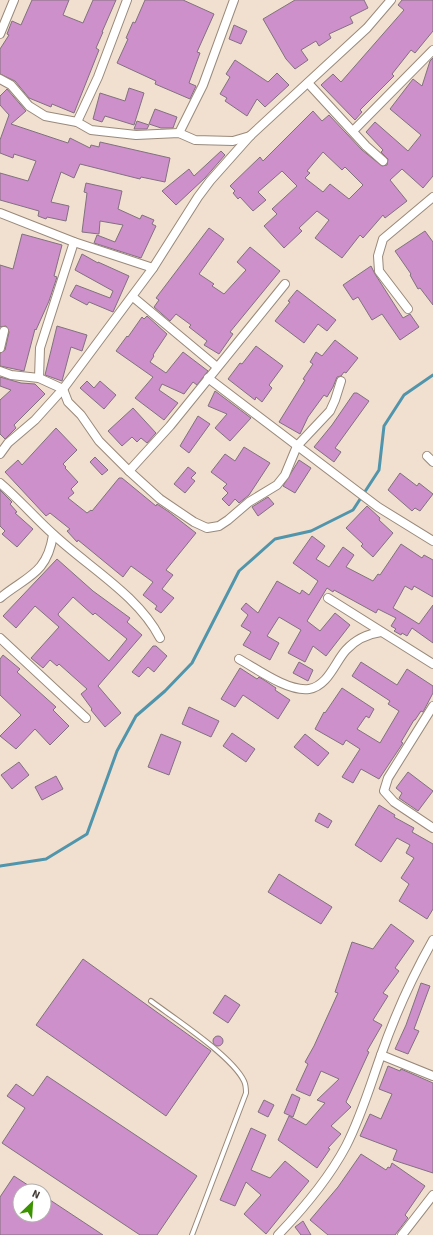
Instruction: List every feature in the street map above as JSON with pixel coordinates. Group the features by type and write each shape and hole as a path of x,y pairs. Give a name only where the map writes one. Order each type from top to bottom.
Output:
{"street":[{"path":"0,34 14,0"},
{"path":"77,122 98,77 127,0"},
{"path":"179,133 203,85 234,0"},
{"path":"0,454 8,443 36,420 63,389 133,297 198,196 250,136 367,28 391,0"},
{"path":"353,131 432,53"},
{"path":"0,79 11,85 29,106 39,113 45,116 77,122 91,130 136,135 179,133 196,140 233,141 250,136"},
{"path":"308,83 353,131 383,160"},
{"path":"408,309 379,271 378,256 383,239 433,197"},
{"path":"0,214 74,242 153,268"},
{"path":"39,378 40,348 74,242"},
{"path":"129,471 285,284"},
{"path":"133,297 217,367"},
{"path":"0,348 4,331"},
{"path":"0,371 11,375 39,378 63,389 68,402 81,415 99,441 129,471 170,507 201,526 212,528 228,520 249,502 277,485 285,475 296,446 330,411 341,381"},
{"path":"208,378 378,507 433,541"},
{"path":"0,483 53,535 138,606 152,623 160,638"},
{"path":"0,598 36,573 44,565 51,548 53,535"},
{"path":"328,598 433,664"},
{"path":"240,659 278,681 293,687 309,689 321,684 346,649 356,641 367,634 381,632"},
{"path":"0,638 86,718"},
{"path":"433,706 388,778 384,791 394,802 433,828"},
{"path":"278,1235 325,1178 345,1146 363,1106 381,1055 414,973 433,940"},
{"path":"381,1055 433,1076"},
{"path":"402,1235 433,1195"}],"lane":[{"path":"151,1001 217,1052 238,1072 245,1082 246,1093 192,1235"}],"building":[{"path":"32,0 69,0 63,15 83,23 93,0 116,0 96,48 99,50 74,113 52,104 51,107 29,98 15,81 0,74 0,49 9,35 7,34 12,21 21,25"},
{"path":"145,0 183,0 214,14 197,52 200,53 189,83 196,86 190,99 155,84 156,81 117,63 128,39 126,38 133,22 135,23"},
{"path":"295,0 364,0 368,8 350,17 353,23 329,34 331,38 319,46 316,41 301,50 308,60 295,69 286,59 263,19"},
{"path":"402,0 433,0 433,31 415,53 411,50 392,74 394,76 360,110 362,112 355,120 321,85 333,74 341,82 404,10 398,5"},
{"path":"234,25 247,31 241,44 229,39"},
{"path":"433,58 433,176 423,188 402,169 390,180 407,201 385,218 383,215 363,238 360,235 342,258 315,238 329,220 317,211 299,228 302,231 284,248 264,226 277,214 272,209 297,186 282,171 258,192 266,200 253,211 240,197 238,199 233,193 235,191 230,186 260,157 263,161 313,111 322,121 329,115 362,150 382,166 387,165 388,159 381,152 383,150 366,132 375,122 408,151 421,135 390,109 413,79 422,86 430,61","holes":["323,152 342,170 345,167 363,185 349,199 330,184 323,192 305,178 310,173 307,171"]},
{"path":"235,60 268,82 277,73 289,85 265,107 257,99 247,116 225,101 227,98 220,94 230,77 226,74"},
{"path":"129,88 144,93 134,125 105,116 102,122 93,119 100,93 125,101"},
{"path":"7,89 26,111 11,124 68,143 70,138 90,148 91,145 99,147 100,142 170,158 165,182 141,177 140,179 80,164 74,178 61,172 51,202 69,206 66,221 47,217 46,219 38,216 39,211 0,200 0,173 28,181 36,161 14,154 13,158 0,153 0,140 9,115 0,105 0,96"},
{"path":"155,109 177,117 173,128 161,128 149,124"},
{"path":"137,121 149,125 147,129 134,129"},
{"path":"221,151 225,155 205,178 176,205 162,191 189,169 194,176"},
{"path":"86,183 122,191 118,209 140,219 142,215 154,220 152,224 156,226 141,258 94,243 97,235 115,242 123,225 100,221 99,234 82,232 87,193 84,192"},
{"path":"209,228 224,239 199,274 214,284 212,286 224,294 246,270 237,262 250,247 280,271 230,332 233,334 219,354 204,345 207,341 189,327 191,325 176,314 170,321 154,307 159,300 156,298"},
{"path":"425,231 433,242 433,305 420,288 418,289 410,275 411,274 395,251"},
{"path":"22,234 62,245 54,276 57,277 49,301 36,330 35,329 24,371 0,366 0,353 5,350 9,332 6,326 0,327 0,265 13,269"},
{"path":"82,254 98,263 129,276 113,312 89,302 87,305 70,296 76,285 110,298 113,291 75,270"},
{"path":"371,266 403,318 410,314 419,327 400,340 382,314 372,320 358,297 353,300 343,285"},
{"path":"297,290 336,320 327,331 318,324 304,343 275,321 290,302 288,301"},
{"path":"147,316 167,334 150,362 166,373 183,352 208,371 197,385 193,382 184,394 162,384 159,390 178,403 164,420 135,398 153,377 116,351 142,317 144,319"},
{"path":"57,326 87,335 82,351 71,347 62,381 45,375"},
{"path":"335,340 358,358 346,373 344,372 341,376 337,377 327,397 324,395 308,417 300,434 279,422 305,380 303,379 313,364 310,362 316,352 322,356"},
{"path":"256,346 283,366 269,385 272,388 262,402 256,397 255,400 228,379 240,363 242,364"},
{"path":"0,377 21,383 35,384 45,394 14,425 16,428 5,439 0,434 0,400 11,390 0,386"},
{"path":"87,381 94,388 100,381 116,395 104,409 80,388"},
{"path":"215,391 251,418 230,441 215,428 227,414 208,406"},
{"path":"354,393 357,393 369,401 335,448 341,452 334,462 314,447 332,425"},
{"path":"133,408 156,433 147,443 141,438 137,442 132,437 122,446 108,431"},
{"path":"198,416 210,424 189,453 180,446"},
{"path":"56,428 77,450 63,464 78,482 71,489 74,493 68,498 87,513 91,510 92,511 119,478 122,478 156,506 157,504 169,512 196,533 166,570 173,575 162,589 174,598 161,613 155,609 157,606 143,595 153,582 131,566 123,577 78,540 77,542 67,531 70,529 50,513 46,516 5,472 18,460 22,465"},
{"path":"244,447 270,463 249,495 239,503 235,499 229,506 222,499 228,493 223,488 227,484 211,472 225,454 235,461"},
{"path":"95,457 108,470 102,475 90,462"},
{"path":"299,460 311,468 295,493 283,486"},
{"path":"188,467 196,473 191,478 195,481 185,493 174,484"},
{"path":"400,473 417,486 419,483 433,494 420,511 415,508 412,511 388,490"},
{"path":"0,490 12,502 10,504 17,512 15,513 33,529 17,547 2,534 5,531 0,526"},
{"path":"268,497 274,504 258,516 252,507"},
{"path":"367,506 393,533 373,557 361,546 363,544 346,528"},
{"path":"312,536 325,546 316,559 329,567 343,547 354,555 346,567 373,581 378,574 380,575 401,544 422,558 424,555 433,560 433,597 414,586 412,590 405,586 393,608 419,624 433,605 433,643 412,628 407,636 402,633 401,635 394,631 396,629 391,626 396,618 378,609 376,613 334,590 333,592 327,588 307,621 320,631 335,613 350,625 326,656 313,646 305,662 288,653 301,630 279,617 267,636 279,643 270,660 243,645 251,632 241,626 248,615 241,609 246,603 258,613 277,581 300,594 302,590 309,595 318,581 293,563"},
{"path":"57,559 93,591 130,618 127,622 142,635 98,686 121,713 105,727 91,710 92,709 81,694 87,689 59,664 57,666 50,660 43,668 31,658 59,627 35,606 16,628 3,616","holes":["73,597 93,615 95,613 127,639 109,661 58,614"]},
{"path":"153,646 156,646 167,656 154,672 148,667 139,677 132,672"},
{"path":"3,655 20,669 17,672 56,707 53,710 69,726 50,745 35,729 16,749 0,736 21,715 0,695 0,659"},
{"path":"299,662 313,670 308,681 293,673"},
{"path":"361,662 397,685 407,669 433,686 433,693 423,712 421,711 414,720 401,742 403,743 379,779 361,769 353,783 342,777 360,749 346,740 343,745 315,729 324,712 325,713 342,688 374,709 369,718 366,716 357,729 380,743 399,711 388,704 390,701 352,676"},
{"path":"240,668 257,679 259,677 264,680 276,688 275,690 290,700 278,719 243,695 235,707 221,699"},
{"path":"189,707 219,721 211,737 182,724"},
{"path":"232,733 255,749 246,762 223,746"},
{"path":"161,734 181,742 169,775 148,767"},
{"path":"305,734 329,753 318,766 294,747"},
{"path":"19,762 29,775 12,789 1,775"},
{"path":"408,772 433,791 418,811 399,798 402,793 396,788"},
{"path":"56,776 63,789 42,800 35,787"},
{"path":"379,805 395,815 394,817 414,828 412,832 433,844 433,909 427,919 399,901 409,884 401,878 414,858 406,853 410,845 397,838 381,862 355,845"},
{"path":"319,813 332,821 328,828 315,821"},
{"path":"279,874 332,907 321,924 268,892"},
{"path":"391,924 414,941 395,968 399,971 383,993 388,996 373,1020 382,1025 367,1051 369,1052 346,1102 351,1107 331,1126 341,1134 328,1148 330,1149 317,1168 278,1140 289,1116 306,1125 325,1103 317,1100 339,1079 321,1071 310,1096 296,1090 308,1064 305,1062 314,1046 338,993 335,992 352,942 373,949"},
{"path":"83,959 211,1051 166,1116 36,1025"},
{"path":"421,983 430,986 414,1029 419,1031 408,1054 395,1049 406,1025"},
{"path":"225,995 240,1005 228,1023 213,1013"},
{"path":"216,1036 220,1036 223,1041 220,1046 216,1046 213,1043 213,1039"},
{"path":"388,1066 400,1071 401,1069 433,1083 433,1173 393,1160 397,1150 360,1136 370,1114 381,1119 392,1094 379,1089"},
{"path":"47,1076 197,1176 157,1235 140,1235 2,1143 25,1108 7,1096 16,1084 33,1096"},
{"path":"292,1094 300,1098 293,1117 284,1113"},
{"path":"264,1100 274,1105 268,1117 258,1112"},
{"path":"251,1128 266,1135 251,1170 270,1178 285,1161 309,1181 266,1234 244,1214 261,1195 246,1182 235,1206 220,1200"},
{"path":"361,1154 386,1170 388,1167 390,1168 392,1163 425,1186 405,1215 408,1218 395,1235 328,1235 310,1220 338,1187"},
{"path":"14,1176 25,1183 12,1183 12,1223 52,1223 52,1201 103,1235 0,1235 0,1197"},
{"path":"303,1221 311,1235 301,1235 295,1227"}],"waterway":[{"path":"0,866 46,859 87,834 117,751 136,716 165,691 192,663 239,571 275,539 311,531 353,510 379,470 384,426 404,395 433,375"}]}
